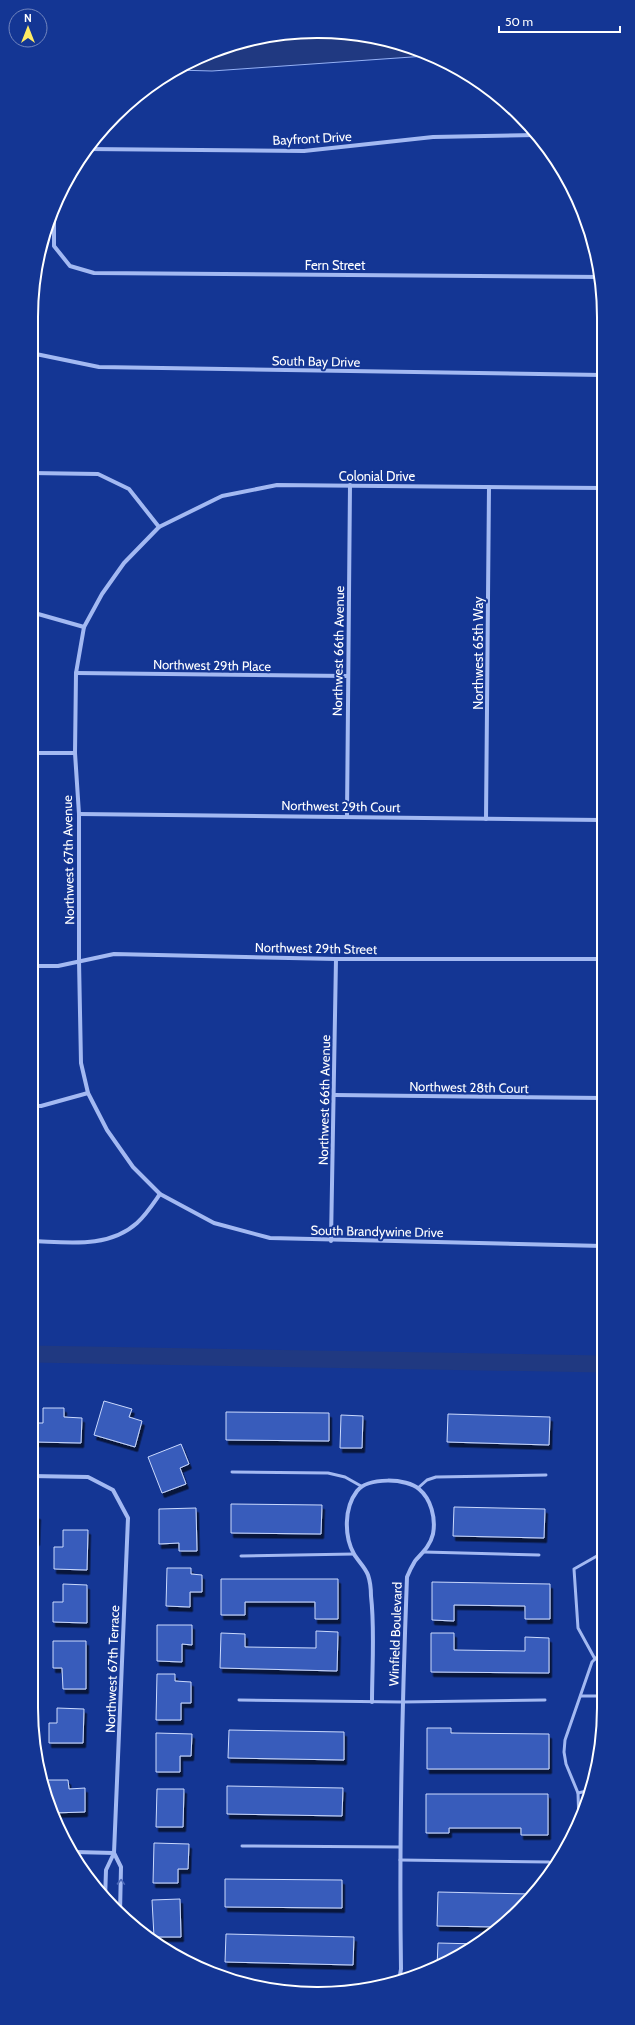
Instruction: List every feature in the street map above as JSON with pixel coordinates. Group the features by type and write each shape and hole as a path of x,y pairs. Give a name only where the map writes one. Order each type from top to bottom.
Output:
{"street":[{"name":"Bayfront Drive","path":"94,149 304,151 433,137 530,135"},
{"name":"Fern Street","path":"54,225 54,246 70,266 94,273 594,277"},
{"name":"South Bay Drive","path":"38,354 99,367 597,376"},
{"path":"38,473 98,474 129,489 159,527"},
{"name":"Colonial Drive","path":"159,527 222,496 277,485 597,488"},
{"name":"Northwest 66th Avenue","path":"347,816 350,485"},
{"name":"Northwest 65th Way","path":"486,819 489,487"},
{"name":"Northwest 67th Avenue","path":"159,527 124,563 102,594 84,627 76,673 75,753 79,814 81,1063 88,1093 107,1130 133,1167 160,1194"},
{"path":"38,614 84,627"},
{"name":"Northwest 29th Place","path":"76,673 348,676"},
{"path":"38,753 75,753"},
{"name":"Northwest 29th Court","path":"79,814 597,820"},
{"name":"Northwest 29th Street","path":"38,966 58,966 114,954 336,959 597,959"},
{"name":"Northwest 66th Avenue","path":"331,1241 335,1096 336,959"},
{"path":"38,1106 88,1093"},
{"name":"Northwest 28th Court","path":"335,1096 597,1098"},
{"path":"38,1241 90,1242 116,1237 137,1223 160,1194"},
{"name":"South Brandywine Drive","path":"160,1194 214,1223 270,1238 331,1241 597,1246"},
{"name":"Northwest 67th Terrace","path":"38,1476 88,1477 113,1490 128,1518 114,1853 106,1870 105,1890"},
{"path":"361,1486 378,1481 393,1481 418,1488"},
{"name":"Winfield Boulevard","path":"361,1486 350,1501 347,1518 348,1536 354,1554 368,1575 371,1596 372,1702"},
{"name":"Winfield Boulevard","path":"400,1974 402,1702 407,1577 414,1562 424,1552 430,1542 433,1532 433,1513 427,1497 418,1488"},
{"path":"78,1852 114,1853"},
{"name":"Northwest 67th Terrace","path":"114,1853 121,1867 120,1905"}],"lane":[{"path":"232,1472 328,1473 345,1477 361,1486"},
{"path":"418,1488 427,1480 436,1477 546,1476"},
{"path":"424,1552 539,1555"},
{"path":"241,1556 354,1554"},
{"path":"578,1807 578,1794 566,1764 564,1752 565,1740 595,1659 578,1628 574,1569 597,1556"},
{"path":"581,1696 597,1696"},
{"path":"239,1700 402,1702 545,1700"},
{"path":"578,1794 583,1792"},
{"path":"242,1846 400,1847"},
{"path":"400,1860 549,1862"}],"water":[{"path":"318,38 354,40 372,43 417,57 212,71 187,70 228,53 263,43 281,40"}],"building":[{"path":"104,1401 132,1409 129,1417 142,1421 135,1447 94,1435"},
{"path":"43,1408 64,1408 64,1417 82,1418 81,1443 38,1442 38,1423 43,1423"},
{"path":"226,1412 329,1413 329,1441 226,1440"},
{"path":"448,1414 550,1417 549,1445 447,1442"},
{"path":"341,1415 363,1416 362,1448 340,1448"},
{"path":"181,1444 189,1464 180,1468 186,1484 162,1493 148,1457"},
{"path":"231,1504 322,1505 321,1534 231,1533"},
{"path":"454,1507 545,1509 544,1538 453,1536"},
{"path":"196,1508 197,1551 179,1551 179,1543 159,1544 159,1509"},
{"path":"63,1530 88,1530 87,1570 54,1569 54,1547 63,1547"},
{"path":"167,1568 191,1568 191,1574 202,1575 202,1592 190,1592 190,1607 166,1606"},
{"path":"221,1579 338,1579 338,1619 315,1619 315,1602 245,1602 245,1615 221,1615"},
{"path":"432,1582 550,1584 550,1619 525,1619 525,1606 454,1605 454,1621 432,1620"},
{"path":"63,1584 87,1585 87,1623 53,1622 53,1602 63,1602"},
{"path":"157,1625 192,1625 192,1645 182,1644 182,1662 157,1661"},
{"path":"316,1631 338,1632 337,1671 220,1668 221,1633 245,1634 245,1647 316,1648"},
{"path":"431,1633 454,1633 454,1650 525,1651 525,1637 549,1638 549,1673 431,1672"},
{"path":"53,1641 86,1641 86,1689 63,1689 62,1668 53,1668"},
{"path":"157,1674 175,1674 175,1681 191,1682 191,1703 181,1703 181,1720 156,1720"},
{"path":"57,1708 84,1709 83,1743 49,1743 49,1723 57,1723"},
{"path":"427,1728 451,1728 451,1733 549,1734 549,1769 427,1769"},
{"path":"229,1730 344,1732 344,1760 228,1758"},
{"path":"156,1733 192,1734 191,1756 180,1756 180,1772 156,1772"},
{"path":"48,1780 68,1780 69,1789 85,1788 85,1812 59,1813"},
{"path":"227,1786 343,1788 342,1816 227,1814"},
{"path":"157,1789 184,1789 183,1827 156,1827"},
{"path":"426,1794 548,1794 548,1835 521,1835 521,1828 449,1828 449,1833 426,1833"},
{"path":"154,1843 189,1844 188,1869 178,1869 178,1883 153,1883"},
{"path":"225,1879 342,1880 342,1908 225,1907"},
{"path":"438,1892 526,1894 502,1918 491,1927 437,1926"},
{"path":"180,1899 181,1937 158,1937 154,1934 152,1900"},
{"path":"226,1934 354,1937 353,1965 225,1962"},
{"path":"438,1943 467,1944 457,1950 437,1960"}],"waterway":[{"path":"38,1354 597,1364"}]}
